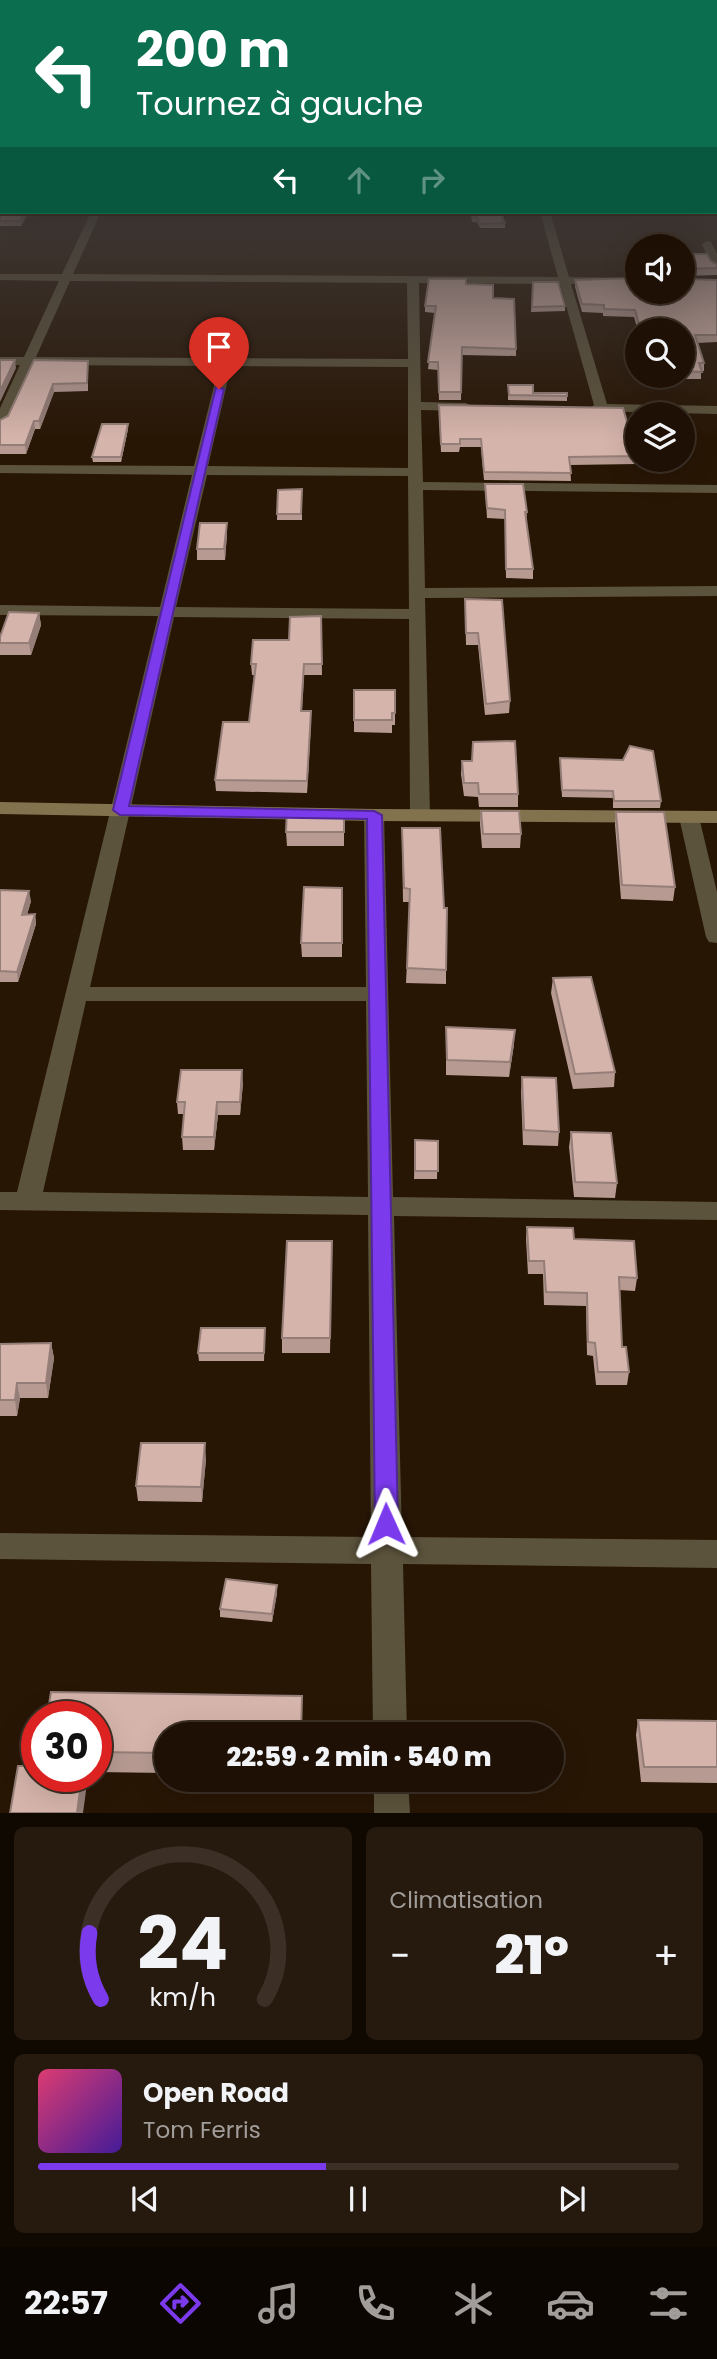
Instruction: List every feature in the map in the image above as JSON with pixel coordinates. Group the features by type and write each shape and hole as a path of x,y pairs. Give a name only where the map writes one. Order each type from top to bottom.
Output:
{"street":[{"path":"0,423 70,270"},
{"path":"562,270 596,408 717,410"},
{"path":"0,277 625,281"},
{"path":"413,279 420,815"},
{"path":"0,361 415,363"},
{"path":"28,1201 226,362"},
{"path":"415,407 482,407"},
{"path":"0,469 200,471 717,489"},
{"path":"417,593 717,591"},
{"path":"0,610 417,614"},
{"path":"0,808 374,815 717,817"},
{"path":"374,815 390,1722"},
{"path":"689,817 717,937"},
{"path":"77,994 377,994"},
{"path":"0,1201 717,1211"},
{"path":"0,1546 717,1554"},
{"path":"391,1792 392,1813"}],"building":[{"path":"625,278 625,304 695,304 695,279 717,280 717,335 695,335 695,318 637,318 635,310 604,309 604,305 582,304 575,280"},
{"path":"429,279 466,279 466,284 493,285 493,298 514,299 516,349 462,347 461,392 439,392 438,362 428,362 436,306 425,306"},
{"path":"533,282 558,282 565,306 532,307"},
{"path":"695,335 704,363 699,363 702,372 695,372"},
{"path":"0,360 15,360 0,391"},
{"path":"34,360 88,361 87,383 53,384 39,421 34,421 25,445 0,445 0,420 8,416"},
{"path":"508,385 533,385 533,393 567,393 567,396 509,395"},
{"path":"439,405 623,408 625,415 625,456 569,457 571,473 484,472 481,439 460,439 460,444 441,444"},
{"path":"102,424 128,424 121,457 92,457"},
{"path":"485,484 523,484 533,569 506,569 505,510 487,508"},
{"path":"302,489 301,514 277,514 278,490"},
{"path":"200,523 227,523 224,549 197,549"},
{"path":"465,599 502,600 510,701 486,704 478,633 466,633"},
{"path":"9,612 39,613 29,643 0,643"},
{"path":"321,616 322,664 304,664 301,711 311,711 307,781 215,780 223,722 249,722 256,664 251,664 253,640 289,640 290,617"},
{"path":"354,690 395,690 395,713 392,713 392,720 354,720"},
{"path":"515,741 518,794 479,794 478,783 464,783 462,761 472,761 473,742"},
{"path":"630,746 653,751 661,801 614,801 613,791 562,790 560,758 623,760"},
{"path":"287,809 344,810 344,832 286,832"},
{"path":"481,811 519,811 521,834 483,834"},
{"path":"616,812 664,812 675,887 622,885"},
{"path":"402,828 440,828 444,908 447,908 446,970 407,968 410,889 404,888"},
{"path":"304,887 342,888 342,943 301,943"},
{"path":"0,890 29,891 22,915 35,914 17,972 0,971"},
{"path":"591,977 615,1072 575,1074 553,978"},
{"path":"446,1027 515,1030 510,1062 447,1060"},
{"path":"181,1070 242,1070 240,1102 217,1102 214,1137 182,1137 185,1102 177,1102"},
{"path":"522,1077 556,1078 559,1132 524,1130"},
{"path":"571,1132 611,1133 617,1183 575,1182"},
{"path":"415,1140 438,1141 438,1171 415,1171"},
{"path":"527,1227 573,1228 574,1239 634,1241 637,1278 619,1277 622,1347 626,1347 629,1372 598,1372 595,1343 588,1342 587,1293 546,1292 544,1261 529,1261"},
{"path":"287,1241 332,1241 330,1338 282,1338"},
{"path":"201,1328 265,1328 264,1353 198,1353"},
{"path":"51,1343 46,1383 17,1383 15,1400 0,1400 0,1344"},
{"path":"141,1443 205,1443 201,1487 136,1486"},
{"path":"226,1579 277,1585 272,1614 220,1609"},
{"path":"51,1692 302,1696 301,1722 154,1722 154,1753 112,1752 112,1701 50,1701"},
{"path":"638,1720 717,1721 717,1767 644,1767"},
{"path":"18,1766 21,1766 21,1792 80,1792 77,1813 10,1813"}],"route":[{"path":"219,389 120,810 374,815 386,1524"}]}
